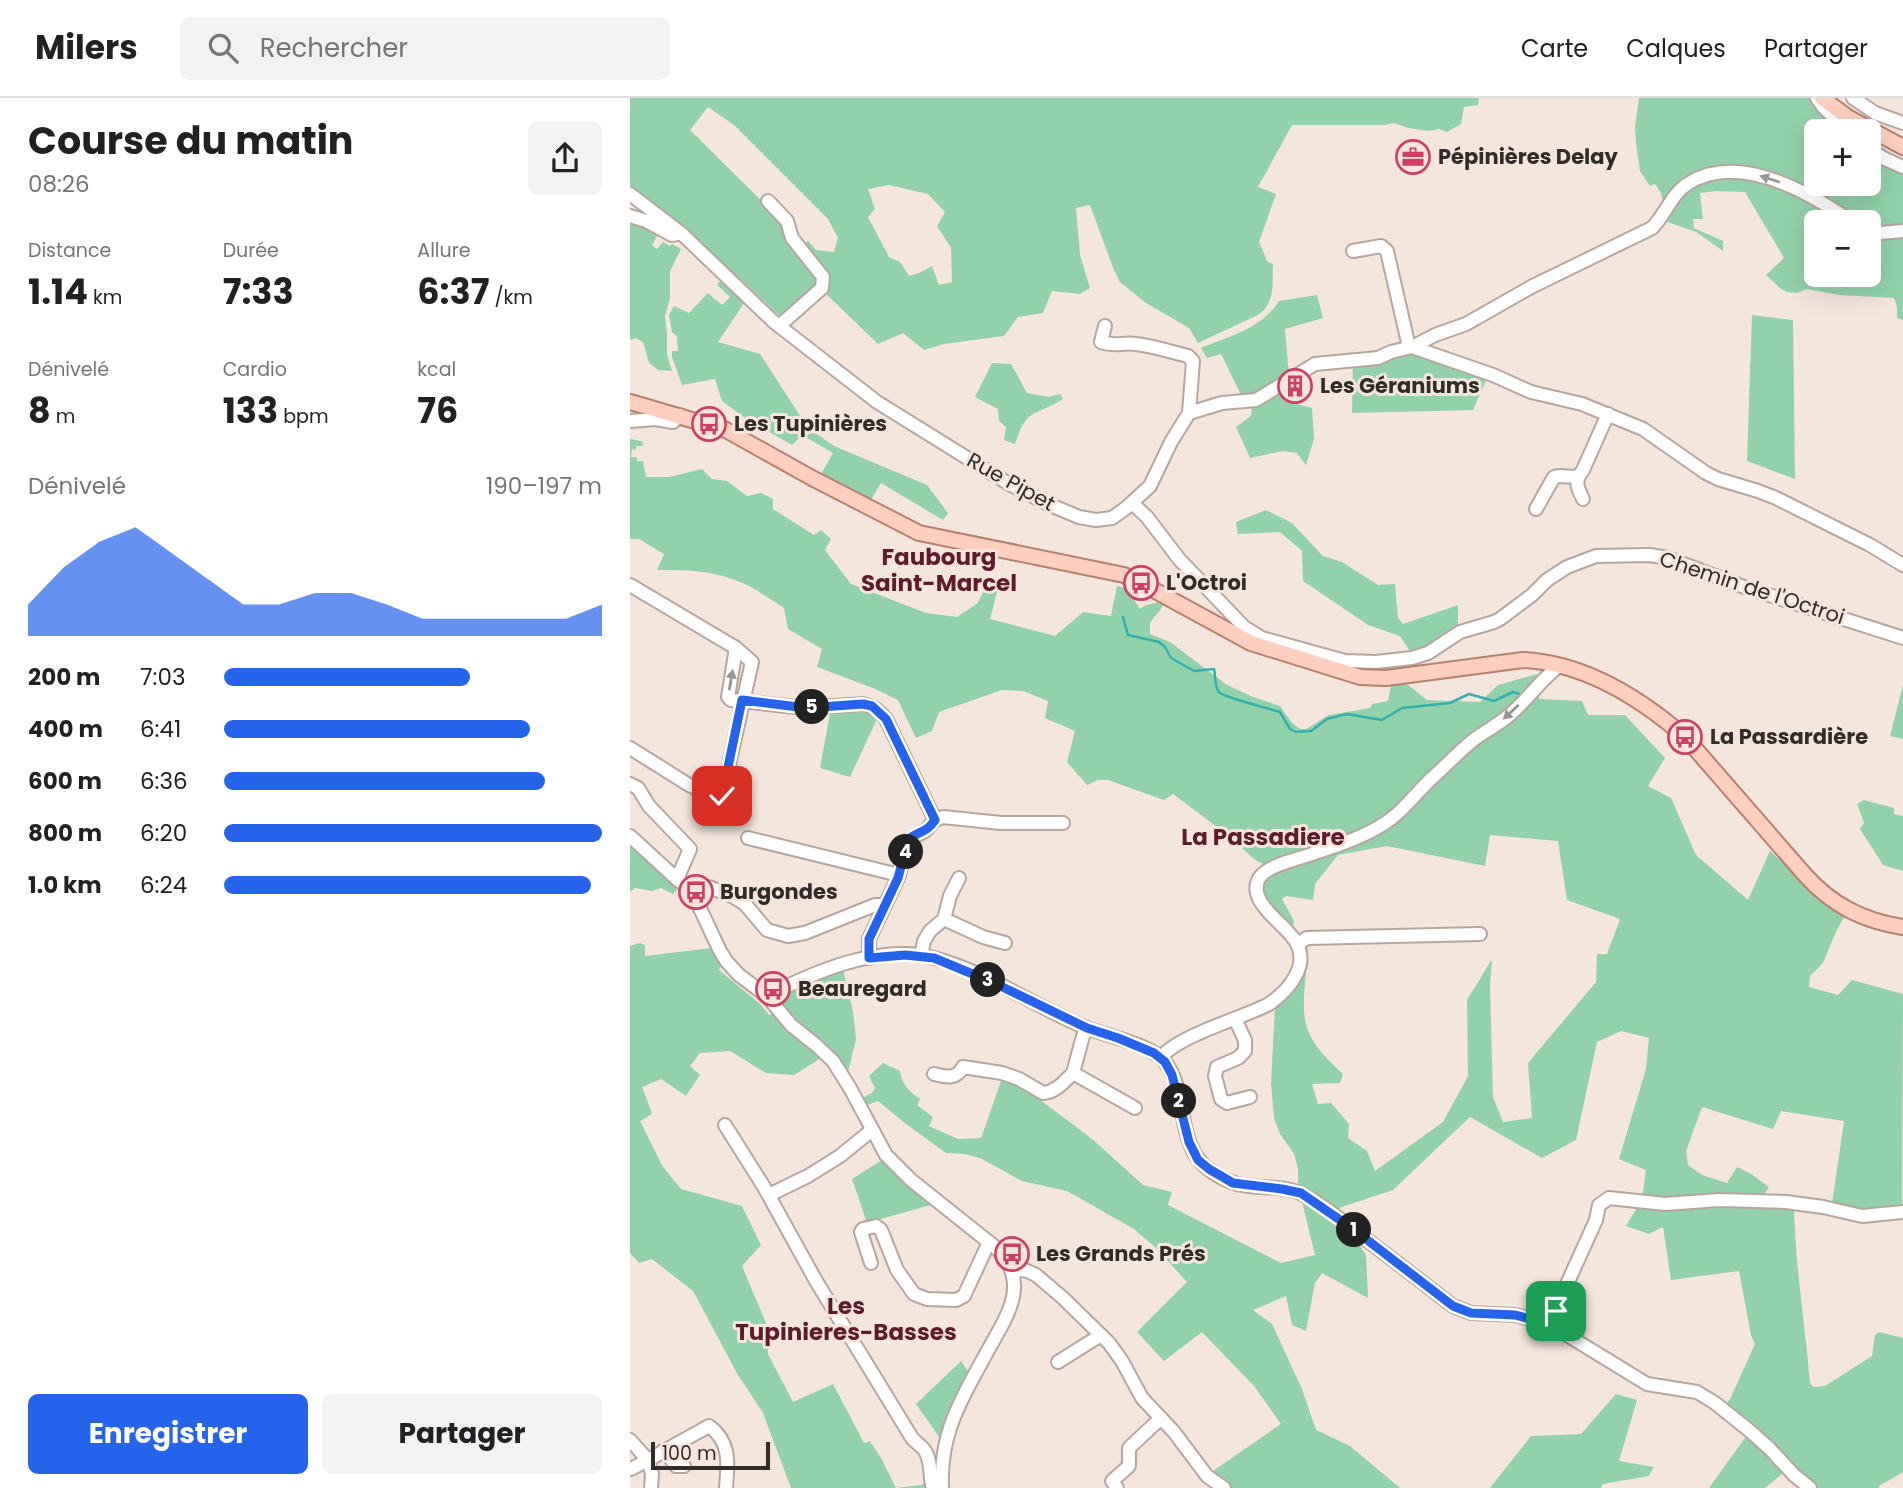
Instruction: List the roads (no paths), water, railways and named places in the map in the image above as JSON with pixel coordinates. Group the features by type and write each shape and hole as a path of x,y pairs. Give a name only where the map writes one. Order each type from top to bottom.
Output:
{"main road":[{"path":"1822,98 1849,118 1903,147"},
{"path":"630,402 726,430 914,531 1124,575 1261,642 1344,673 1373,679 1523,660 1577,669 1606,682 1677,730 1813,885 1830,899 1868,920 1903,927"}],"street":[{"path":"1817,98 1836,119"},
{"path":"1853,98 1875,113 1903,123"},
{"path":"1881,156 1903,167"},
{"path":"1105,327 1101,342 1115,346 1140,344 1188,356 1194,361 1189,414 1222,403 1256,400 1315,364 1378,358 1466,324 1531,287 1651,228 1658,222 1670,202 1689,183 1711,173 1742,171 1782,183 1833,210"},
{"name":"Rue Pipet","path":"630,194 681,233 779,326 881,405 1009,484 1079,517 1096,520 1112,518 1132,503 1150,486 1171,442 1189,414"},
{"path":"768,201 787,221 792,238 823,277 822,288 779,326"},
{"path":"630,216 672,235 681,233"},
{"path":"1881,233 1903,231"},
{"path":"1353,251 1381,246 1387,251 1411,347"},
{"path":"1411,347 1493,375 1531,392 1582,404 1643,429 1706,473 1776,498 1870,545 1903,565"},
{"path":"1583,499 1577,486 1577,477 1583,470 1608,414"},
{"path":"630,421 655,419 673,422 680,415"},
{"path":"1536,509 1554,477 1577,477"},
{"path":"1132,503 1147,517 1180,559 1261,642"},
{"name":"Chemin de l'Octroi","path":"1261,642 1345,662 1412,658 1428,653 1460,632 1500,619 1567,567 1596,556 1612,555 1668,558 1744,587 1903,638"},
{"path":"630,585 736,648 728,697 731,699 806,708 863,704 872,706 886,719 935,820"},
{"path":"1161,1057 1188,1038 1269,1004 1292,983 1299,967 1298,944 1259,900 1256,889 1266,870 1363,835 1382,825 1402,809 1472,740 1506,718 1546,675 1560,665"},
{"path":"630,748 689,785 722,796 742,700"},
{"path":"630,784 638,788 649,806 690,849 677,879"},
{"path":"869,958 869,939 899,875 910,837 925,831 935,820 943,817 1001,823 1063,823"},
{"path":"630,836 677,879 690,887 709,887 732,896 745,904 767,930 788,936 805,933 875,905 884,905"},
{"path":"748,838 899,875"},
{"path":"920,956 930,931 944,919 950,896 959,878"},
{"path":"690,887 727,962 739,975 767,996 791,1025 833,1061 886,1155 989,1242 1006,1258 1013,1271 1014,1294 1009,1313 960,1403 951,1427 943,1463 942,1488"},
{"path":"944,919 983,937 1005,943"},
{"path":"1298,944 1307,938 1480,934"},
{"path":"767,996 812,974 869,958 889,955 920,956 958,967 1087,1028 1147,1049 1161,1057 1172,1075 1189,1142 1198,1160 1209,1169 1233,1183 1301,1193 1353,1229 1453,1306 1471,1313 1515,1315 1549,1324 1647,1384 1689,1390 1715,1403 1770,1449 1810,1488"},
{"path":"1235,1019 1245,1040 1245,1051 1238,1058 1217,1067 1214,1076 1224,1102 1250,1097"},
{"path":"934,1074 951,1077 963,1067 1002,1073 1046,1094 1073,1073 1087,1028"},
{"path":"1073,1073 1135,1108"},
{"path":"724,1125 769,1195 816,1281 912,1438 925,1451 933,1488"},
{"path":"769,1195 808,1176 872,1130"},
{"path":"1549,1324 1597,1220 1599,1205 1609,1198 1665,1203 1719,1200 1786,1202 1823,1206 1862,1216 1903,1212"},
{"path":"871,1263 861,1232 876,1226 881,1230 897,1270 914,1294 927,1299 956,1300 964,1296 989,1242"},
{"path":"1013,1271 1025,1270 1036,1275 1101,1335 1122,1362 1142,1398 1174,1432 1207,1476 1224,1488"},
{"path":"1058,1362 1101,1335"},
{"path":"1117,1488 1112,1480 1129,1466 1129,1448 1161,1418"},
{"path":"631,1469 709,1426 719,1435 726,1451 726,1488"},
{"path":"630,1440 648,1460 652,1474 651,1488"},
{"path":"664,1450 676,1466 684,1466"}],"waterway":[{"path":"1123,617 1128,635 1159,642 1171,658 1194,671 1214,669 1219,692 1280,712 1290,729 1296,732 1311,731 1327,719 1347,714 1382,720 1402,708 1450,703 1469,694 1494,701 1513,692 1525,696"}],"place":[{"name":"Pépinières Delay","path":"1413,157"},
{"name":"Les Géraniums","path":"1295,386"},
{"name":"Les Tupinières","path":"709,424"},
{"name":"L'Octroi","path":"1141,583"},
{"name":"La Passardière","path":"1685,737"},
{"name":"Burgondes","path":"696,892"},
{"name":"Beauregard","path":"773,989"},
{"name":"Les Grands Prés","path":"1012,1254"}],"district":[{"name":"Faubourg Saint-Marcel","path":"939,570"},
{"name":"La Passadiere","path":"1263,837"},
{"name":"Les Tupinieres-Basses","path":"846,1319"}]}
